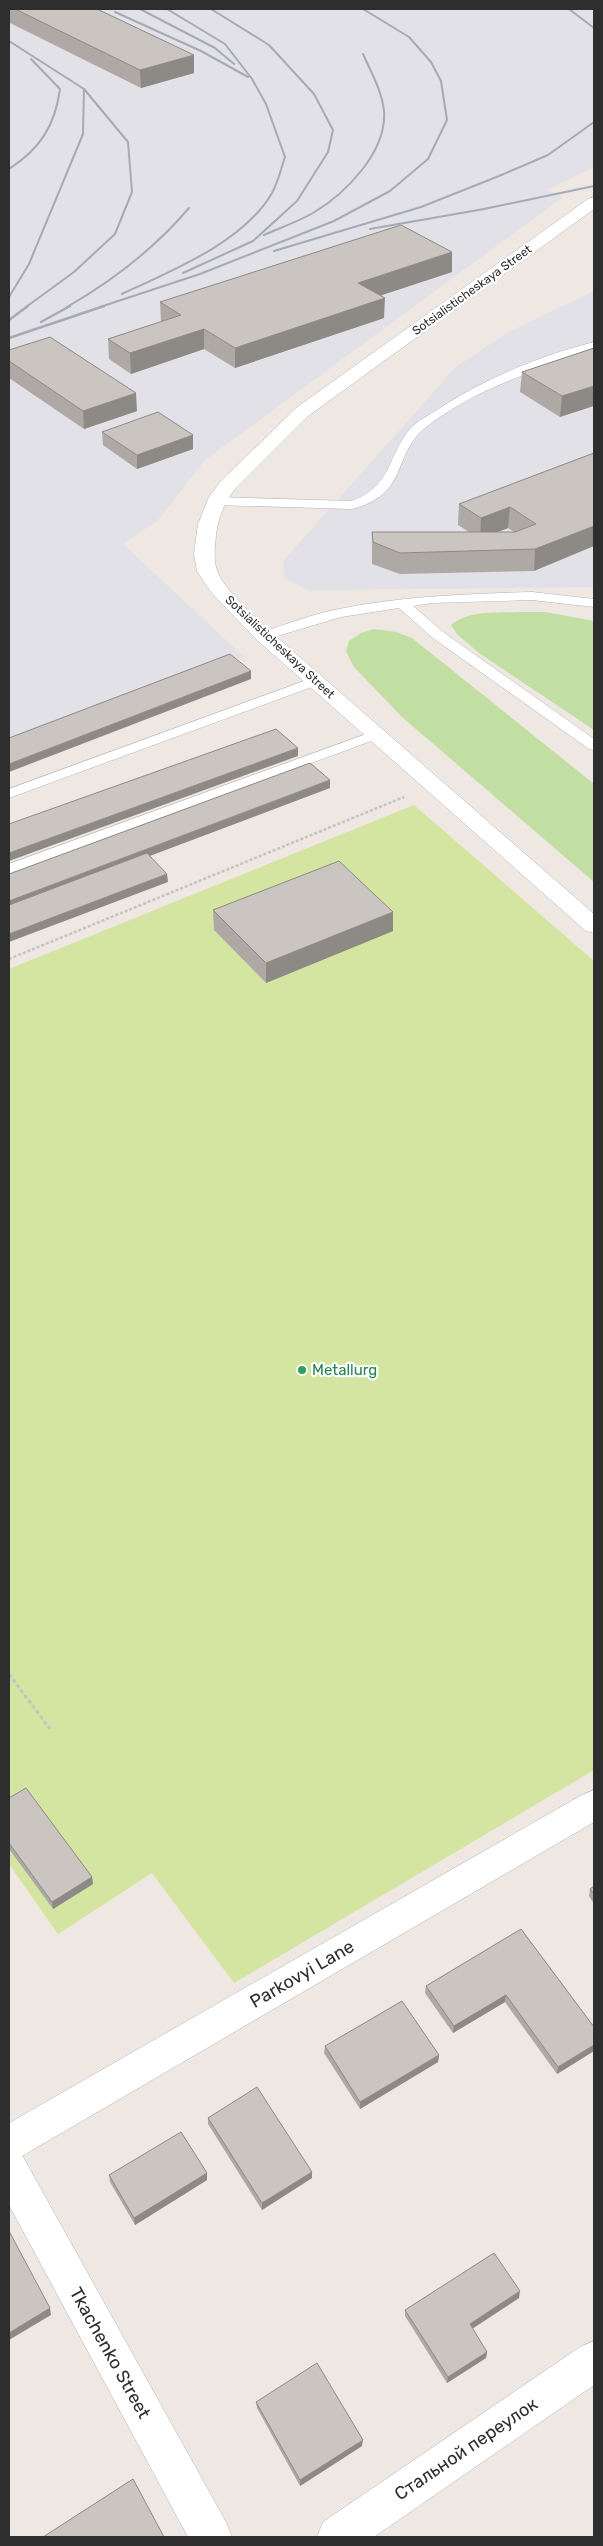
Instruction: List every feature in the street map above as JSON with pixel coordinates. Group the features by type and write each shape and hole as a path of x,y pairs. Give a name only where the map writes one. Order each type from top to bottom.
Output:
{"street":[{"name":"Sotsialisticheskaya Street","path":"594,202 302,412 228,485 216,502 205,538 204,554 207,571 224,594 264,636 594,926"},
{"name":"Parkovyi Lane","path":"9,2143 594,1805"},
{"name":"Tkachenko Street","path":"9,2168 211,2537"},
{"name":"Стальной переулок","path":"338,2537 594,2361"}],"lane":[{"path":"216,502 352,506 370,502 388,484 398,460 418,428 455,402 501,379 594,346"},
{"path":"264,636 339,613 432,599 532,596 592,601"},
{"path":"401,603 438,635 594,746"},
{"path":"9,794 315,681"},
{"path":"9,869 369,737"}],"path":[{"path":"9,960 432,785"},
{"path":"9,1674 50,1729"}],"shaded area":[{"path":"9,9 594,9 594,167 547,190 563,197 205,460 158,520 123,544 244,657 9,747"},
{"path":"594,291 594,587 308,590 285,579 283,561 456,367 507,333"}],"green space":[{"path":"545,612 594,621 594,730 479,653 457,634 451,625 458,620 475,615"},
{"path":"374,629 396,632 412,638 594,784 594,882 402,717 354,667 346,651 349,641 361,633"},
{"name":"Metallurg","path":"414,805 594,961 594,1770 234,1983 152,1873 58,1934 9,1864 9,969"}],"building":[{"path":"15,9 97,9 194,55 140,70"},
{"path":"401,225 452,252 358,283 385,298 235,348 204,329 130,353 108,339 181,315 160,302"},
{"path":"50,337 136,393 83,411 9,361 9,350"},
{"path":"594,348 594,386 562,396 522,372"},
{"path":"158,412 193,435 137,455 102,432"},
{"path":"594,453 594,526 535,549 400,553 373,542 372,532 515,532 536,524 510,507 481,518 459,504"},
{"path":"230,654 251,671 9,764 9,738"},
{"path":"276,729 298,748 9,853 9,824"},
{"path":"310,763 330,780 9,901 9,874"},
{"path":"147,853 167,874 9,934 9,905"},
{"path":"339,861 393,912 266,963 213,910"},
{"path":"26,1788 92,1877 52,1902 9,1843 9,1798"},
{"path":"594,1886 594,1894 590,1889"},
{"path":"521,1929 594,2027 594,2045 558,2067 506,1995 454,2026 426,1986"},
{"path":"402,2001 439,2055 360,2102 325,2046"},
{"path":"257,2087 312,2172 262,2203 208,2118"},
{"path":"181,2132 207,2173 134,2218 109,2175"},
{"path":"9,2231 50,2308 9,2333"},
{"path":"494,2253 520,2291 470,2324 487,2352 448,2377 405,2310"},
{"path":"317,2363 363,2440 300,2480 256,2402"},
{"path":"133,2479 164,2537 43,2537"}],"railway":[{"path":"140,9 215,48 234,64"},
{"path":"122,294 184,265 244,226 260,210 272,193 285,157 266,104 252,79 225,44 167,9"},
{"path":"183,273 253,241 297,201 328,152 333,130 314,94 269,45 211,9"},
{"path":"100,307 200,274 334,221 390,191 428,159 447,120 441,81 431,62 409,37 363,9"},
{"path":"569,9 594,28"},
{"path":"115,12 201,51 248,77"},
{"path":"9,41 84,89"},
{"path":"264,235 313,213 338,195 362,170 379,142 383,126 383,104 379,89 363,54"},
{"path":"9,169 37,145 50,125 58,102 60,89 31,59"},
{"path":"9,297 29,264 83,134 84,89"},
{"path":"26,307 74,272 115,234 132,192 128,142 84,89"},
{"path":"274,251 421,207 499,176 548,155 594,122"},
{"path":"370,229 484,209 594,186"},
{"path":"67,307 101,286 132,263 162,237 189,208"},
{"path":"9,320 28,306"},
{"path":"41,322 70,306"},
{"path":"9,338 104,306"}],"place":[{"name":"Metallurg","path":"302,1370"}]}
